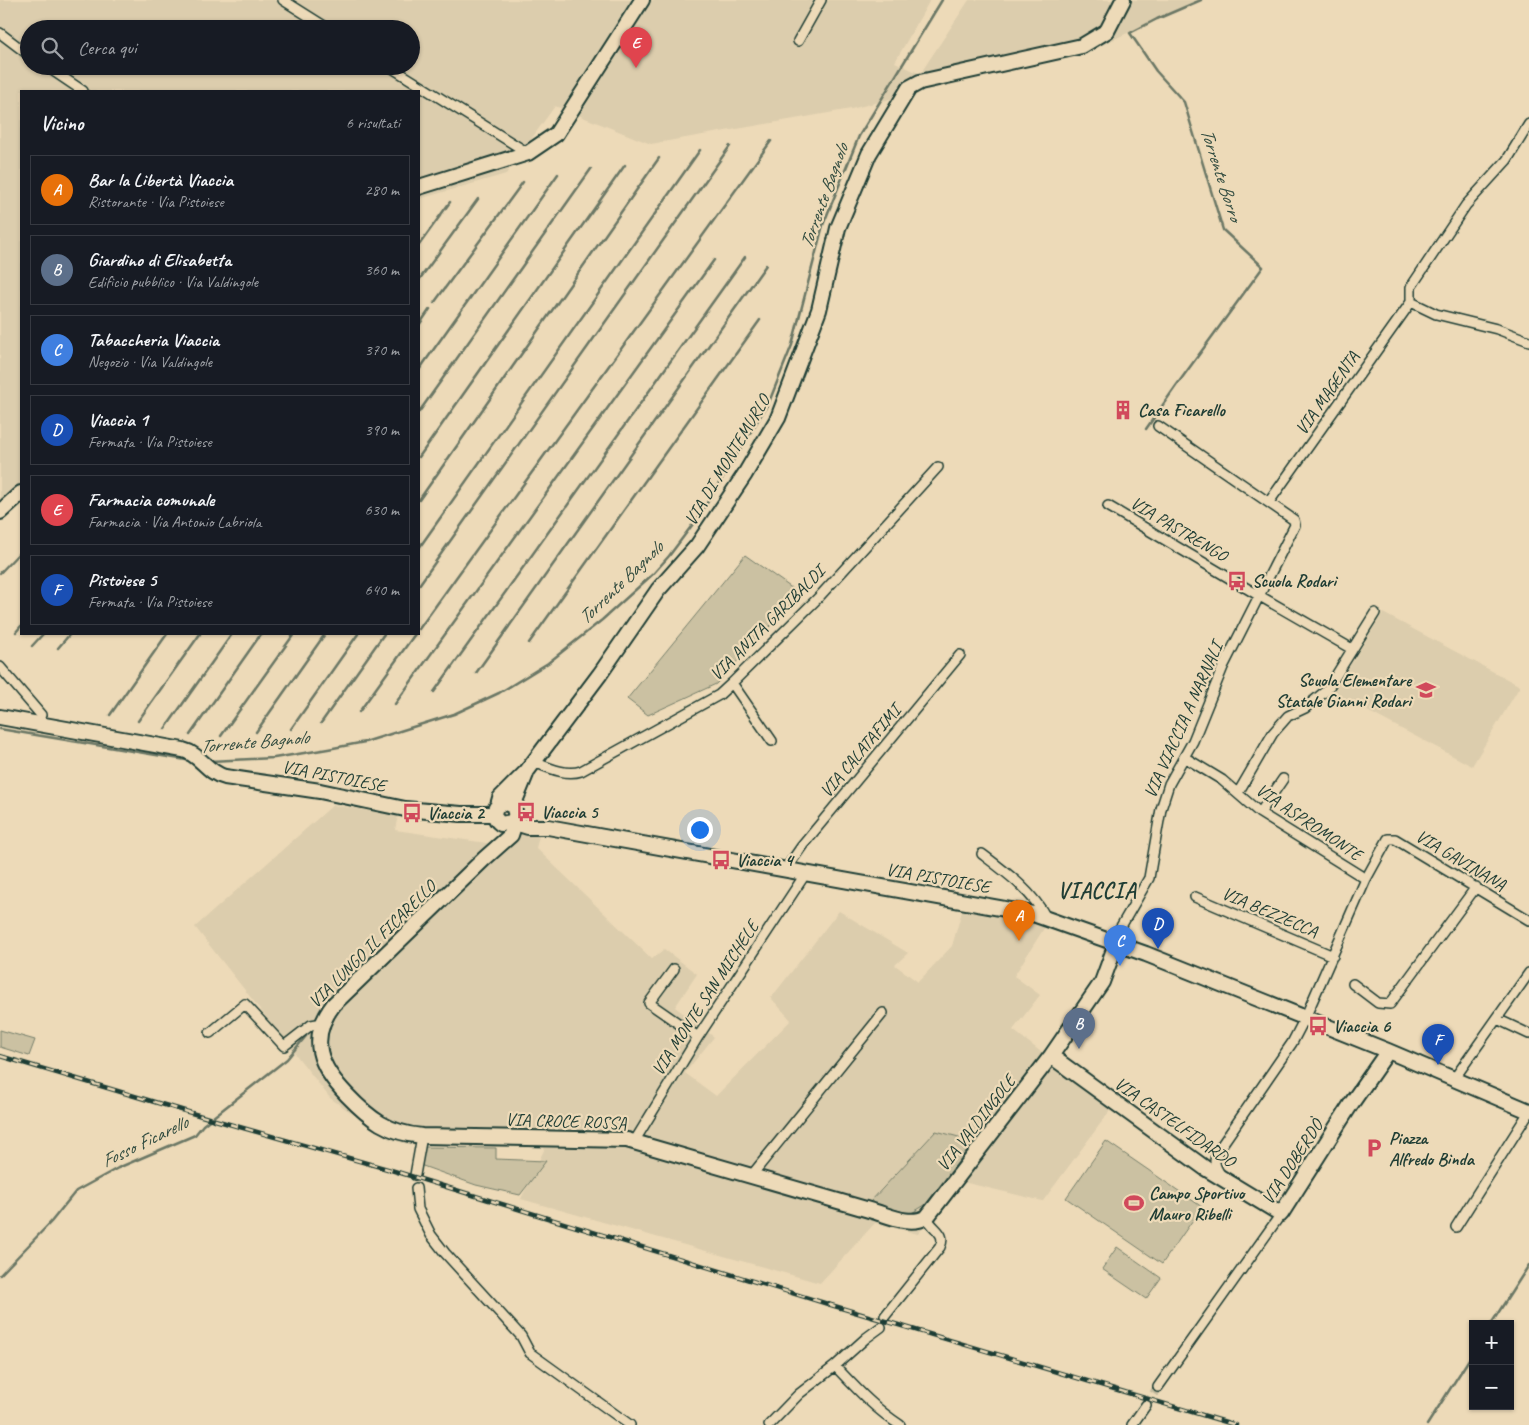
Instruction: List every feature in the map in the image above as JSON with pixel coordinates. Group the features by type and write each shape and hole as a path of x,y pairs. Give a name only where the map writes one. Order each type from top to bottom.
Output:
{"street":[{"path":"283,0 315,20"},
{"path":"420,187 528,153 548,140 560,129 608,50 642,0"},
{"path":"798,41 821,0"},
{"name":"VIA DI MONTEMURLO","path":"506,814 530,767 600,674 658,590 697,546 745,474 778,418 820,310 838,228 869,154 910,88 920,82 1082,46 1107,31 1119,2"},
{"path":"0,32 20,48"},
{"path":"59,75 82,90"},
{"path":"403,75 528,153"},
{"path":"1529,124 1507,160 1466,205 1411,287 1411,302 1436,314 1497,329 1529,341"},
{"name":"VIA MAGENTA","path":"1270,502 1411,302"},
{"name":"VIA VIACCIA A NARNALI","path":"1114,943 1149,878 1164,796 1193,741 1215,684 1258,595 1295,525 1294,520 1270,502 1158,426"},
{"name":"VIA ANITA GARIBALDI","path":"530,767 561,772 575,773 581,771 719,695 818,598 938,467"},
{"path":"0,512 20,494"},
{"name":"VIA PASTRENGO","path":"1108,506 1258,595"},
{"path":"1258,595 1352,648"},
{"path":"1238,793 1273,733 1288,716 1305,708 1327,690 1375,613"},
{"name":"VIA CALATAFIMI","path":"786,869 802,846 960,656"},
{"path":"0,666 41,715"},
{"path":"732,683 772,741"},
{"name":"VIA PISTOIESE","path":"0,717 183,750 190,752 212,772 220,776 320,791 405,808 478,815 506,814 528,827 548,827 1033,914 1146,954 1388,1051 1529,1112"},
{"name":"VIA ASPROMONTE","path":"1184,757 1222,780 1260,813 1366,879 1333,956 1292,1043 1219,1149"},
{"path":"1260,813 1283,779"},
{"name":"VIA LUNGO IL FICARELLO","path":"210,1032 245,1004 284,1046 311,1025 323,1023 334,1004 513,833 506,814"},
{"name":"VIA GAVINANA","path":"1366,879 1386,842 1391,838 1529,920"},
{"path":"982,854 1022,886 1040,906 1047,919"},
{"name":"VIA MONTE SAN MICHELE","path":"634,1142 698,1037 806,873"},
{"path":"1353,984 1378,1002 1390,1004 1476,887"},
{"name":"VIA BEZZECCA","path":"1195,897 1333,956"},
{"name":"VIA VALDINGOLE","path":"927,1217 1051,1056 1102,982 1114,943"},
{"path":"674,969 649,1003 698,1037"},
{"path":"1454,1079 1529,973"},
{"path":"751,1176 883,1013"},
{"path":"1497,1019 1529,1034"},
{"name":"VIA CROCE ROSSA","path":"323,1023 319,1046 321,1060 327,1072 366,1115 380,1124 403,1134 422,1136 594,1138 634,1142 904,1220 918,1221 927,1217"},
{"name":"VIA DOBERDÒ","path":"1158,1388 1281,1214 1351,1104 1388,1051"},
{"name":"VIA CASTELFIDARDO","path":"1051,1056 1205,1168 1281,1214"},
{"path":"1456,1228 1529,1112"},
{"path":"416,1175 422,1136"},
{"path":"1176,1147 1204,1158 1209,1158 1219,1149"},
{"path":"1219,1149 1214,1158 1214,1164 1225,1180"},
{"path":"416,1188 418,1209 431,1235 445,1254 521,1336 530,1353 630,1425"},
{"path":"885,1316 940,1247 941,1234 930,1225 927,1217"},
{"path":"769,1425 799,1394 881,1327"},
{"path":"835,1366 882,1413 900,1425"},
{"path":"1132,1425 1146,1405"}],"shaded area":[{"path":"0,0 930,0 895,62 920,74 969,0 1197,0 1102,45 851,109 651,144 555,106 506,174 420,199 420,90 20,90 20,500 8,511 0,502"},
{"path":"745,555 800,594 716,684 648,715 627,699"},
{"name":"Scuola Elementare Statale Gianni Rodari","path":"1383,613 1520,686 1472,766 1333,693"},
{"path":"333,805 398,815 395,830 508,846 519,830 540,832 536,848 652,959 664,949 697,974 675,1007 714,1037 685,1073 716,1096 791,1020 771,998 839,911 908,953 895,965 918,982 952,946 962,911 1046,925 1014,976 1040,995 1013,1030 1112,1108 1043,1201 963,1182 918,1234 875,1223 820,1283 521,1199 545,1148 407,1144 389,1139 330,1098 195,927"},
{"path":"0,1030 35,1040 29,1056 0,1047"},
{"path":"936,1131 974,1141 925,1205 910,1214 870,1202"},
{"name":"Campo Sportivo Mauro Ribelli","path":"1106,1141 1202,1207 1162,1264 1066,1198"},
{"path":"423,1147 496,1148 496,1159 546,1161 520,1195 476,1185 420,1165"},
{"path":"1117,1247 1161,1278 1146,1299 1102,1269"}],"waterway":[{"name":"Torrente Bagnolo","path":"210,761 274,758 365,742 454,714 499,693 548,663 602,620 653,574 699,516 769,402 792,345 823,225 859,136 942,0"},
{"name":"Torrente Borro","path":"1146,429 1263,267 1223,230 1184,102 1156,71 1130,33 1201,0"},
{"path":"420,628 771,141"},
{"path":"420,584 730,146"},
{"path":"420,547 700,150"},
{"path":"420,499 659,158"},
{"path":"420,456 625,165"},
{"path":"420,411 591,169"},
{"path":"420,369 558,174"},
{"path":"434,303 523,182"},
{"path":"420,279 478,199"},
{"path":"420,244 450,202"},
{"path":"434,692 745,257"},
{"path":"395,704 714,260"},
{"path":"476,673 766,265"},
{"path":"420,324 430,309"},
{"path":"529,643 760,320"},
{"path":"0,573 20,552"},
{"path":"16,632 20,627"},
{"path":"32,646 42,635"},
{"path":"58,648 69,635"},
{"path":"110,715 166,635"},
{"path":"138,721 199,635"},
{"path":"165,729 231,635"},
{"path":"190,735 260,635"},
{"path":"221,736 293,635"},
{"path":"256,732 324,635"},
{"path":"291,729 357,635"},
{"path":"321,723 383,635"},
{"path":"359,712 414,635"},
{"name":"Torrente Bagnolo","path":"0,729 192,761"},
{"name":"Fosso Ficarello","path":"0,1275 51,1222 76,1191 118,1168 195,1135 203,1125 287,1059 306,1036"},
{"path":"1494,1320 1529,1265"},
{"path":"1427,1425 1469,1359"}],"tunnel":[{"path":"1146,1405 1158,1387"}],"railway":[{"path":"0,1056 391,1170 831,1305 1236,1425"}],"place":[{"name":"Farmacia comunale","path":"636,68"},
{"name":"Casa Ficarello","path":"1123,410"},
{"name":"Scuola Rodari","path":"1237,581"},
{"name":"Scuola Elementare Statale Gianni Rodari","path":"1426,690"},
{"name":"Viaccia 5","path":"526,812"},
{"name":"Viaccia 2","path":"412,813"},
{"name":"Viaccia 4","path":"721,860"},
{"name":"Bar la Libertà Viaccia","path":"1019,941"},
{"name":"Viaccia 1","path":"1158,949"},
{"name":"Tabaccheria Viaccia","path":"1120,966"},
{"name":"Viaccia 6","path":"1318,1026"},
{"name":"Giardino di Elisabetta","path":"1079,1049"},
{"name":"Pistoiese 5","path":"1438,1065"},
{"name":"Piazza Alfredo Binda","path":"1374,1148"},
{"name":"Campo Sportivo Mauro Ribelli","path":"1134,1203"}],"district":[{"name":"VIACCIA","path":"1097,890"}]}
